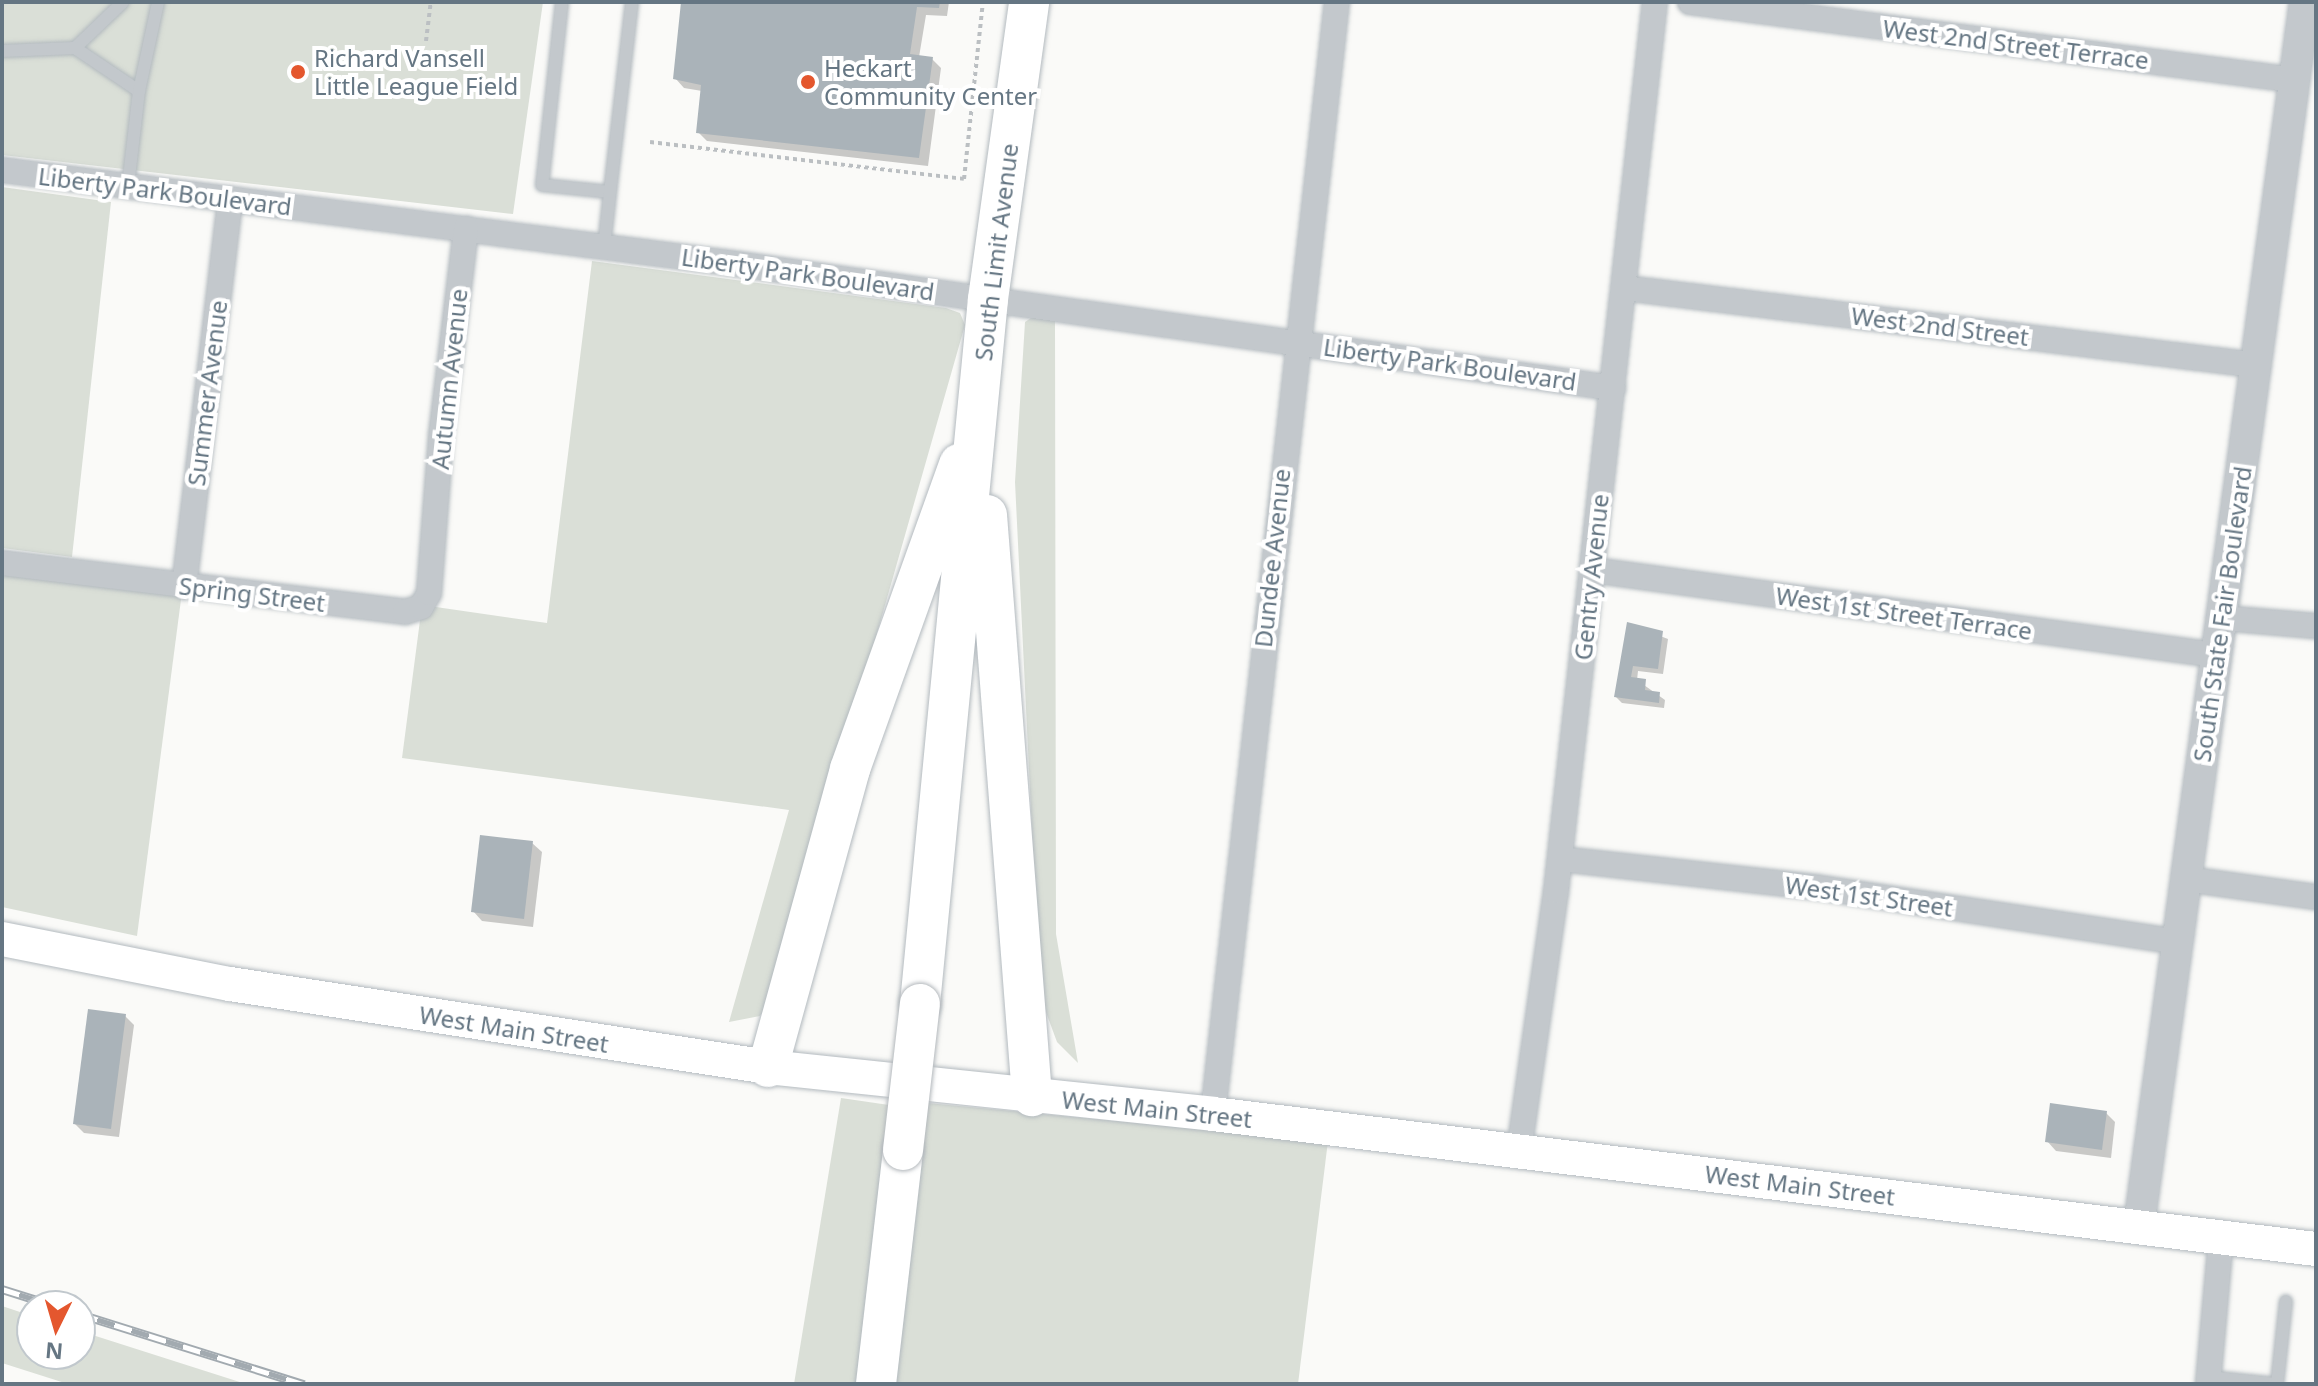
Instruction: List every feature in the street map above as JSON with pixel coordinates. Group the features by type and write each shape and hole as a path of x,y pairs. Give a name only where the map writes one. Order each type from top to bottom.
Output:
{"highway":[{"name":"South Limit Avenue","path":"979,408 988,299 1029,2"},
{"path":"876,1384 920,1004 979,408"},
{"path":"768,1067 850,769 979,408"},
{"path":"979,408 1032,1096"}],"main road":[{"name":"West Main Street","path":"2,939 230,984 768,1067 1213,1114 2316,1249"}],"street":[{"name":"Dundee Avenue","path":"1213,1114 1296,343 1337,2"},
{"name":"Gentry Avenue","path":"1519,1151 1560,859 1655,2"},
{"name":"West 2nd Street Terrace","path":"1690,2 2295,80"},
{"name":"South State Fair Boulevard","path":"2139,1226 2305,2"},
{"name":"Liberty Park Boulevard","path":"2,170 604,247 1613,388"},
{"name":"Summer Avenue","path":"184,587 230,199"},
{"name":"Autumn Avenue","path":"434,529 466,229"},
{"name":"West 2nd Street","path":"1624,288 2256,365"},
{"name":"Spring Street","path":"2,563 184,587 413,611 429,593 434,529"},
{"name":"West 1st Street Terrace","path":"1592,570 2216,655"},
{"path":"2222,618 2316,626"},
{"name":"West 1st Street","path":"1560,859 1815,887 2178,942"},
{"path":"2186,879 2316,897"},
{"path":"2208,1380 2221,1237"}],"lane":[{"path":"75,48 123,2"},
{"path":"128,186 139,91 158,2"},
{"path":"562,2 542,185 610,192"},
{"path":"604,247 632,2"},
{"path":"2,51 75,48 139,91"},
{"path":"2208,1380 2277,1384 2286,1301"}],"path":[{"path":"426,41 431,2"},
{"path":"650,142 964,179 983,2"}],"shaded area":[{"path":"2,2 543,2 513,214 2,155"},
{"path":"2,187 111,202 72,557 2,548"},
{"path":"592,261 946,308 960,313 965,325 774,994 760,1016 729,1022 789,810 402,758 422,605 547,623"},
{"path":"1037,314 1055,316 1056,934 1078,1063 1057,1042 1040,996 1015,482 1025,322"},
{"path":"2,568 182,592 137,936 2,907"},
{"path":"841,1098 889,1105 856,1384 794,1384"},
{"path":"927,1103 1328,1141 1298,1384 896,1384"},
{"path":"2,1306 16,1311 16,1367 2,1363"},
{"path":"96,1336 246,1384 68,1384 24,1370 96,1370"}],"building":[{"name":"Heckart Community Center","path":"681,2 940,2 939,8 917,7 910,54 933,57 919,158 696,133 701,85 673,79"},
{"path":"1627,622 1663,631 1658,669 1633,666 1631,677 1646,679 1645,690 1660,692 1659,703 1614,697"},
{"path":"480,835 533,841 524,919 471,912"},
{"path":"88,1009 126,1014 111,1129 73,1124"},
{"path":"2050,1103 2107,1111 2102,1150 2045,1142"}],"railway":[{"path":"2,1289 16,1293"},
{"path":"96,1319 304,1384"}],"place":[{"name":"Richard Vansell Little League Field","path":"298,72"},
{"name":"Heckart Community Center","path":"808,82"}]}
